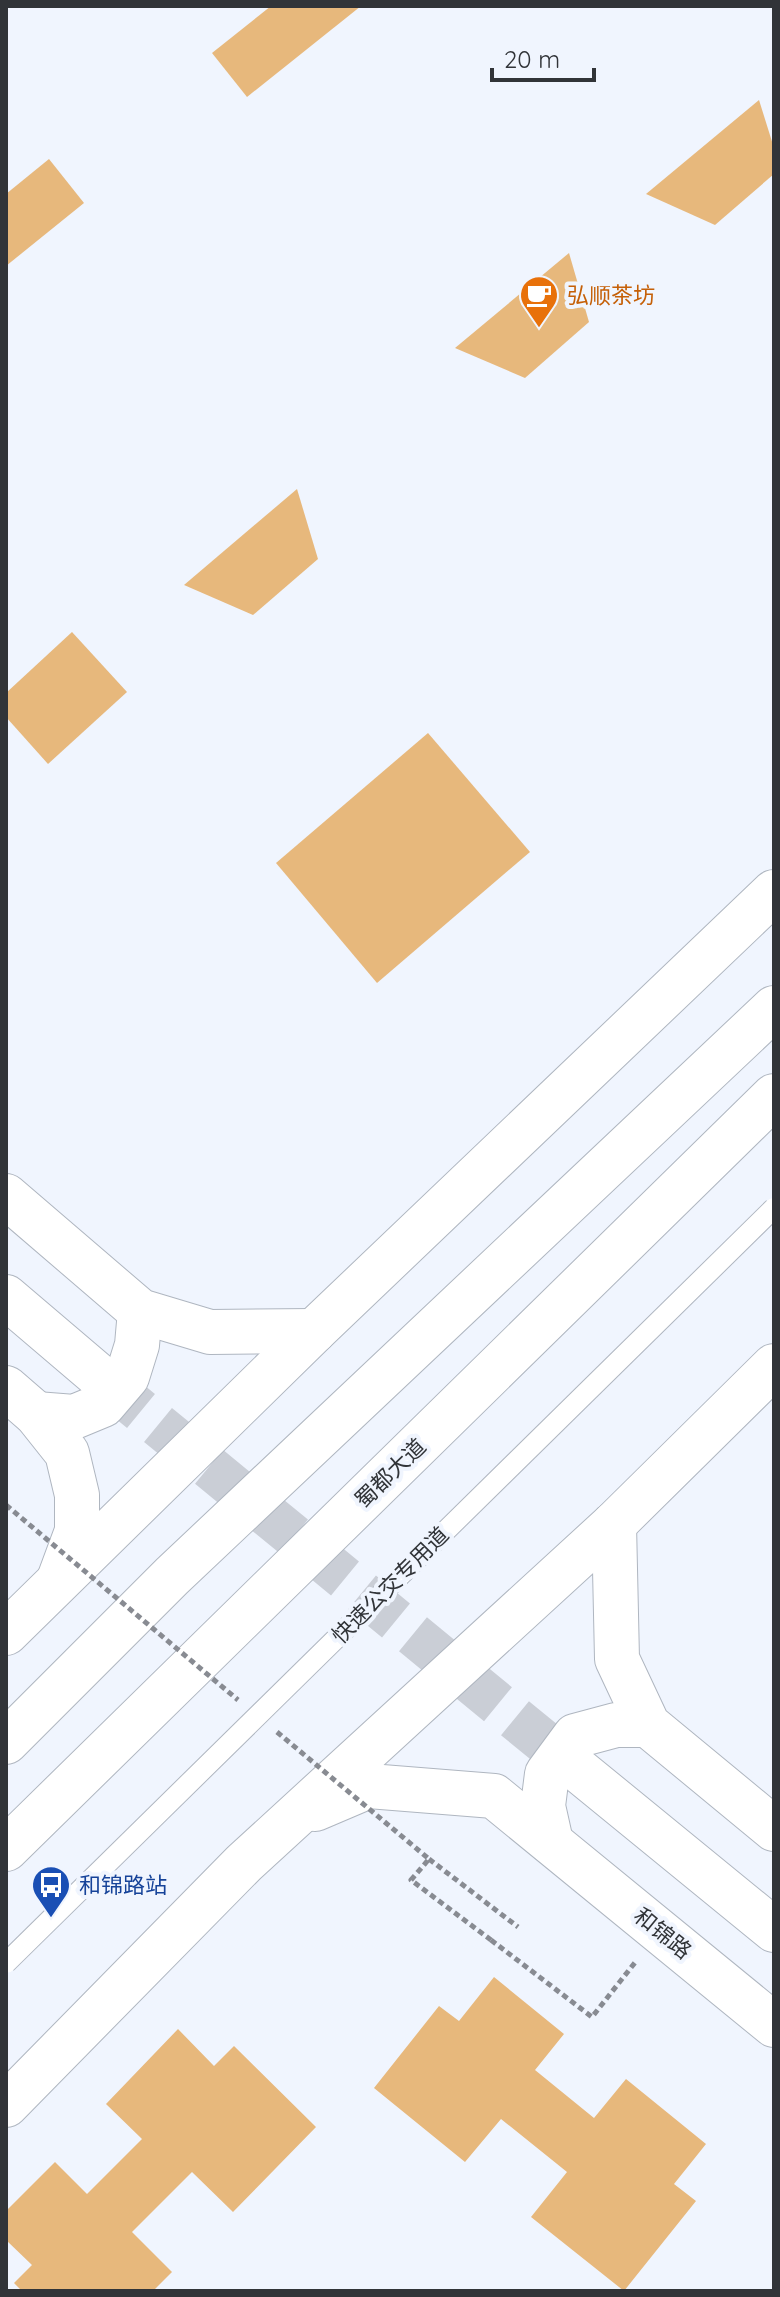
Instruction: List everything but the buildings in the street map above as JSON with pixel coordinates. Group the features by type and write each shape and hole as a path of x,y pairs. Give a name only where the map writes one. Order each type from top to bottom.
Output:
{"main road":[{"path":"6,1633 314,1331 774,892"},
{"path":"6,1742 172,1576 774,1008"},
{"name":"蜀都大道","path":"6,1849 774,1096"},
{"path":"6,1196 140,1311 210,1332 314,1331"},
{"path":"6,1297 107,1383"},
{"path":"21,1401 74,1417 103,1405 127,1377 137,1345 140,1311"},
{"path":"6,2105 244,1863 614,1524 774,1366"},
{"path":"21,1401 67,1453 77,1495 77,1531 58,1581"},
{"path":"614,1524 617,1659 648,1725 774,1829"},
{"path":"551,1842 543,1806 547,1774 575,1736 616,1725 648,1725"},
{"path":"572,1765 774,1930"},
{"name":"和锦路","path":"290,1819 369,1786 494,1796 774,2025"}],"lane":[{"name":"快速公交专用道","path":"6,1963 774,1208"}],"path":[{"path":"429,1859 518,1927"},
{"path":"491,1940 592,2017 660,1931"}],"tunnel":[{"path":"107,1383 572,1765"}],"place":[{"name":"弘顺茶坊","path":"539,329"},
{"name":"和锦路站","path":"51,1919"}]}
